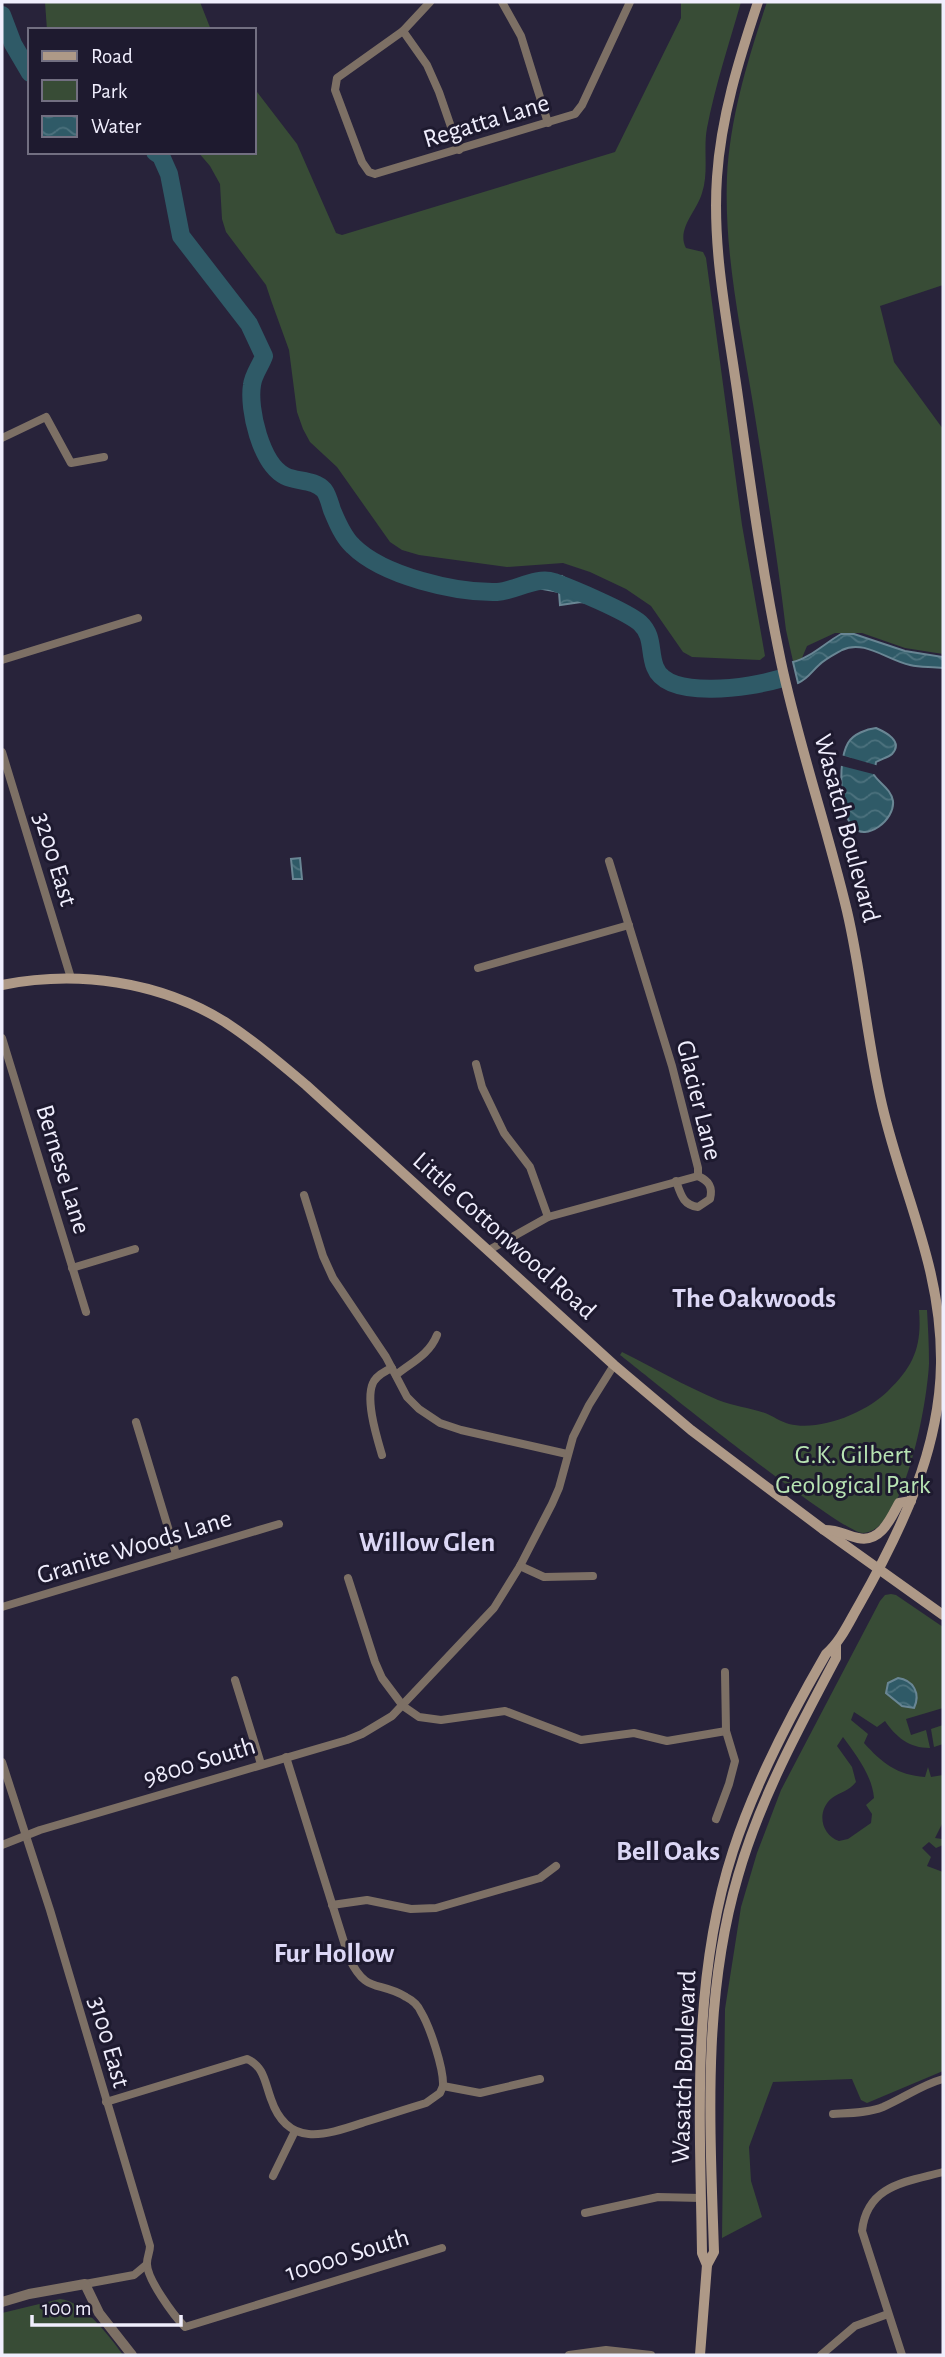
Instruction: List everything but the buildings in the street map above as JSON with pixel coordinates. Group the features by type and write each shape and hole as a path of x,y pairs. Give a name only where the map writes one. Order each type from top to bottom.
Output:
{"main road":[{"name":"Wasatch Boulevard","path":"707,2265 702,2253 701,2038 707,1970 723,1891 733,1852 764,1774 803,1693 825,1654 836,1646 879,1570 911,1501 925,1462 939,1394 940,1352 939,1289 884,1111 872,1055 855,944 781,662 754,506 731,345 716,222 717,176 727,108 758,2"},
{"name":"Little Cottonwood Road","path":"2,985 71,978 118,983 150,989 186,1002 226,1023 257,1044 306,1085 614,1366 691,1430 943,1615"},
{"path":"824,1530 840,1530 856,1538 873,1536 882,1531 890,1521 899,1503 911,1501"},
{"name":"Wasatch Boulevard","path":"700,2355 707,2265 713,2252 712,2023 718,1965 727,1918 752,1835 781,1765 836,1658 836,1646"}],"street":[{"path":"430,2 403,31 427,65 458,150"},
{"path":"502,2 521,36 548,123"},
{"name":"Regatta Lane","path":"403,31 365,59 341,72 335,83 335,90 362,162 369,172 382,173 566,118 579,109 631,2"},
{"path":"2,438 46,417 71,463 104,457"},
{"path":"2,660 138,618"},
{"name":"3200 East","path":"2,752 71,978"},
{"name":"Glacier Lane","path":"489,1250 548,1217 698,1176 672,1066 609,861"},
{"path":"478,968 629,925"},
{"name":"Bernese Lane","path":"2,1038 86,1312"},
{"path":"475,1065 482,1087 504,1133 530,1167 548,1217"},
{"path":"676,1181 683,1200 698,1208 710,1199 712,1191 710,1184 698,1176"},
{"path":"304,1195 323,1256 333,1278 413,1403 440,1423 461,1430 567,1454"},
{"path":"72,1268 135,1249"},
{"path":"382,1455 374,1425 371,1390 374,1381 425,1354 436,1335"},
{"name":"9800 South","path":"2,1845 40,1830 362,1734 392,1717 494,1608 520,1566 559,1488 567,1454 589,1405 614,1366"},
{"path":"136,1422 176,1555"},
{"name":"Granite Woods Lane","path":"2,1607 279,1524"},
{"path":"520,1566 544,1577 593,1576"},
{"path":"348,1578 382,1678 403,1706 419,1717 429,1720 505,1711 581,1740 634,1733 667,1741 726,1731"},
{"path":"716,1819 734,1761 726,1731 725,1672"},
{"path":"235,1680 261,1764"},
{"path":"106,2102 247,2059 256,2063 261,2071 278,2115 295,2131 318,2136 426,2103 440,2093 443,2086 442,2072 421,2010 403,1995 374,1987 363,1980 349,1958 286,1757"},
{"name":"3100 East","path":"2,1762 150,2246 146,2265 163,2299 185,2327"},
{"path":"332,1905 367,1900 411,1909 436,1908 540,1878 556,1866"},
{"path":"443,2086 480,2093 540,2079"},
{"path":"833,2114 883,2107 918,2088 943,2079"},
{"path":"273,2176 295,2131"},
{"path":"902,2355 862,2231 864,2216 882,2191 943,2172"},
{"path":"585,2213 658,2197 702,2198"},
{"name":"10000 South","path":"185,2327 442,2248"},
{"path":"2,2302 29,2294 134,2275 146,2265"},
{"path":"85,2284 99,2313 132,2355"},
{"path":"821,2355 855,2326 888,2315"},
{"path":"569,2355 606,2350 651,2355"}],"green space":[{"path":"45,2 200,2 210,28 47,28"},
{"path":"681,2 741,2 707,128 704,185 685,227 684,241 686,248 703,252 706,258 742,525 765,656 760,660 692,657 683,652 651,606 626,589 563,563 507,567 419,555 402,550 390,542 337,467 310,442 303,429 297,412 289,350 266,285 226,232 222,219 220,184 200,154 256,154 256,91 297,144 336,233 342,235 615,152 681,18"},
{"path":"767,2 943,2 943,285 880,306 894,362 943,429 943,654 905,648 862,633 835,633 807,646 795,670 786,630 734,291 728,234 727,177 732,132 747,67"},
{"name":"G.K. Gilbert Geological Park","path":"919,1310 927,1310 929,1363 924,1404 912,1460 903,1487 891,1510 878,1527 863,1533 848,1527 785,1483 620,1355 622,1352 724,1402 765,1413 789,1424 815,1425 856,1413 879,1399 897,1382 914,1355 919,1334"},
{"path":"885,1595 896,1595 943,1627 943,1708 906,1719 911,1735 926,1730 930,1748 916,1746 904,1740 885,1721 877,1727 854,1712 851,1720 868,1734 864,1743 891,1767 906,1774 925,1777 928,1767 931,1777 943,1775 943,1822 935,1838 942,1839 943,1845 936,1848 929,1842 922,1848 931,1857 927,1866 943,1872 943,2071 867,2103 861,2100 852,2079 773,2082 749,2147 751,2181 762,2217 722,2238 725,2009 741,1907 757,1853 781,1790","holes":["843,1737 867,1773 874,1798 866,1805 872,1814 871,1823 848,1839 839,1841 828,1834 822,1816 827,1803 856,1782 852,1767 837,1746"]},
{"path":"943,1725 943,1744 934,1747 931,1729"},
{"path":"60,2299 69,2301 87,2313 123,2355 2,2355 2,2313"}],"water":[{"path":"562,576 609,606 581,602 560,605 559,592 542,589 541,585"},
{"path":"841,634 854,634 905,651 943,657 943,668 910,665 867,649 850,647 827,659 798,683 793,662 811,654"},
{"path":"876,728 892,738 896,745 892,754 876,762 874,775 890,793 893,801 885,822 865,832 853,827 848,820 841,773 850,740 860,732"},
{"path":"300,858 302,879 293,879 291,859"},
{"path":"898,1678 908,1681 914,1688 917,1697 914,1708 902,1706 886,1693 888,1683"}],"pier":[{"path":"841,755 879,766 877,775 838,765"}],"waterway":[{"path":"2,15 13,44 28,70"},
{"path":"158,154 169,174 181,236 249,324 264,356 254,378 251,395 254,421 269,460 285,476 320,486 328,497 346,538 366,557 401,574 441,586 497,592 547,581 586,595 640,623 647,633 655,667 663,678 676,684 712,689 779,679"}],"district":[{"name":"The Oakwoods","path":"754,1297"},
{"name":"Willow Glen","path":"427,1541"},
{"name":"Bell Oaks","path":"668,1850"},
{"name":"Fur Hollow","path":"334,1952"}]}
